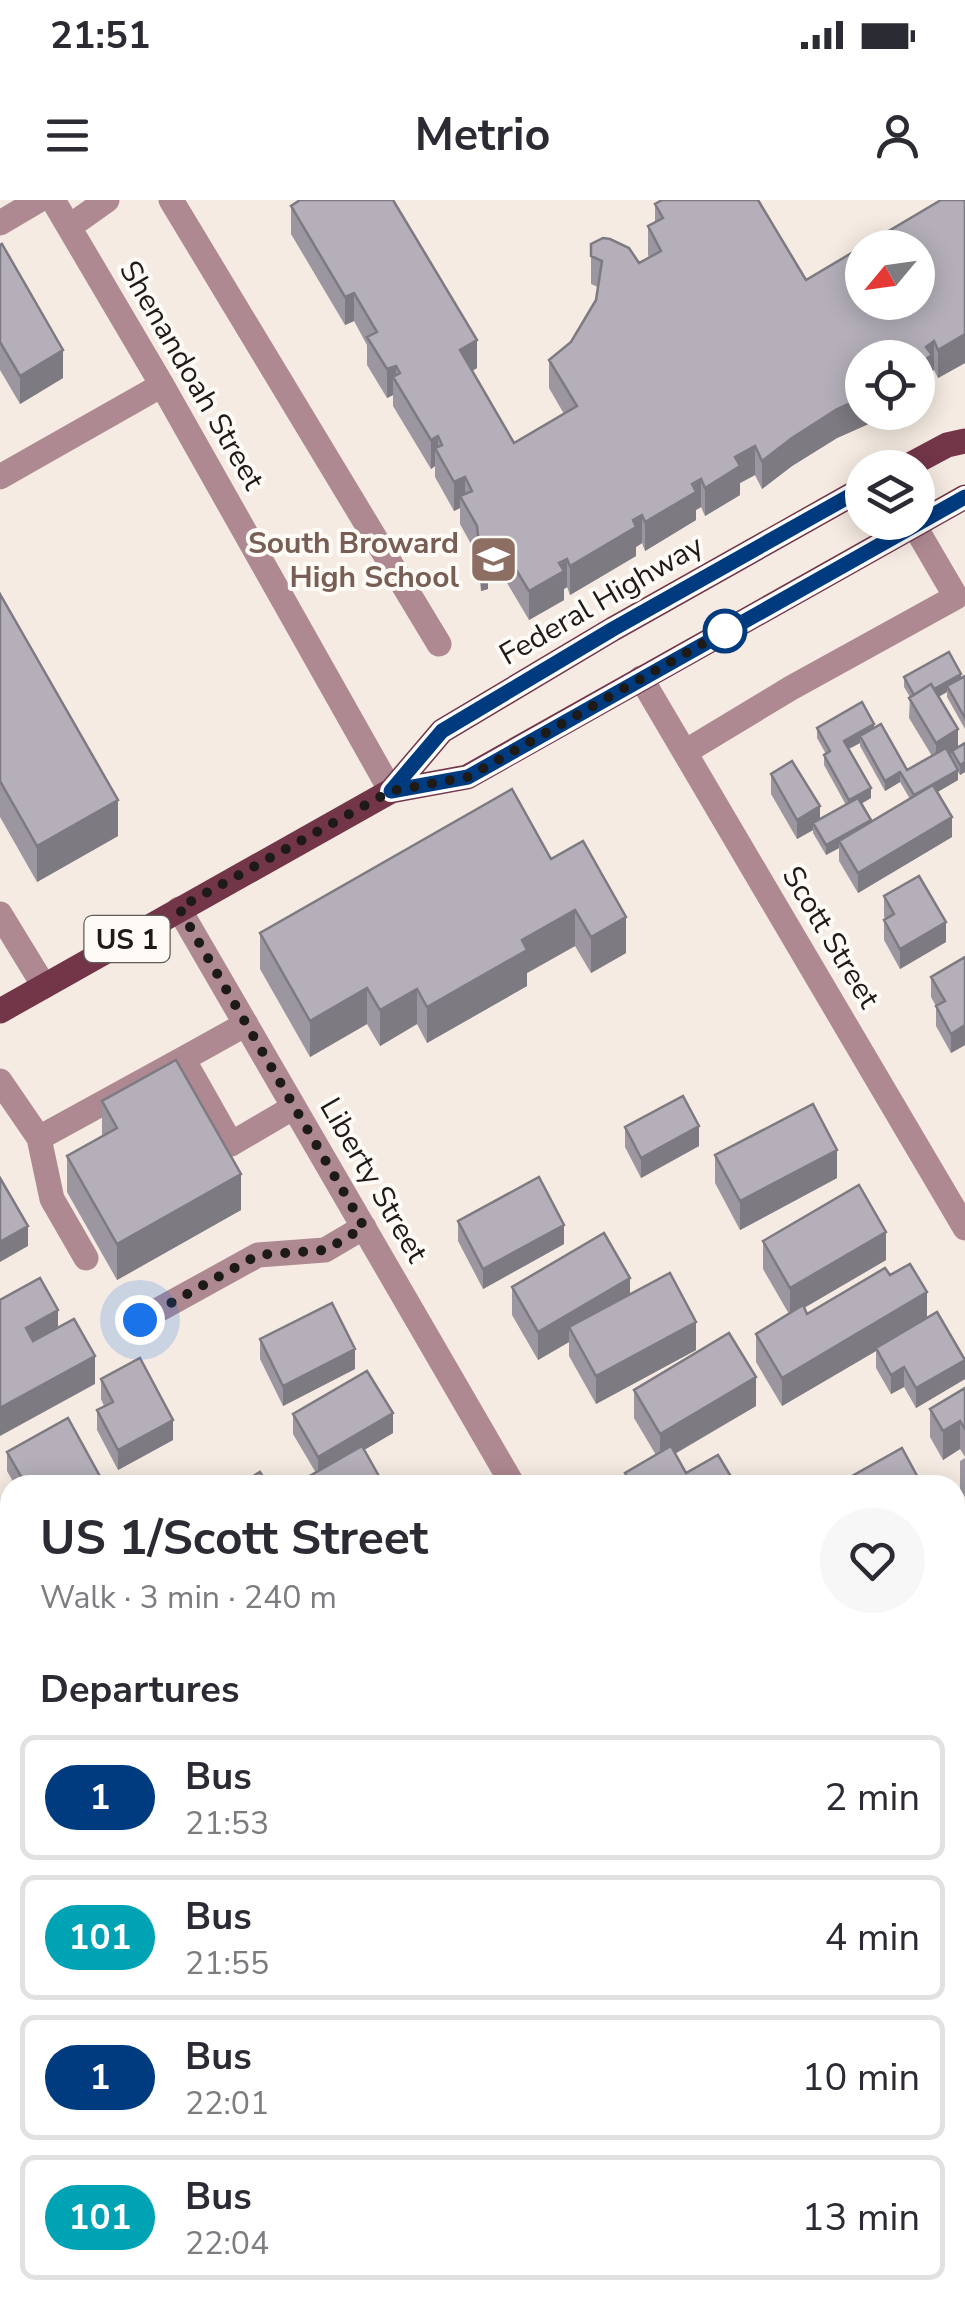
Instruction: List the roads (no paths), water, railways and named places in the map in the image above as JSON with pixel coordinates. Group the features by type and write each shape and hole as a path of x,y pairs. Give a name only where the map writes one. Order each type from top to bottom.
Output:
{"main road":[{"path":"935,451 965,440"},
{"name":"Federal Highway","path":"935,513 965,497"},
{"name":"Federal Highway","path":"391,791 442,731 845,499"},
{"name":"Federal Highway","path":"0,1011 391,791 468,777 887,540"}],"street":[{"path":"0,223 39,200"},
{"name":"Shenandoah Street","path":"53,200 391,791"},
{"path":"68,226 107,200"},
{"path":"171,200 439,644"},
{"path":"0,476 162,385"},
{"path":"685,752 956,597 923,540"},
{"name":"Scott Street","path":"641,678 965,1228"},
{"name":"Liberty Street","path":"179,908 508,1475"},
{"path":"0,914 44,986"},
{"path":"39,1138 246,1024"},
{"path":"183,1059 231,1144 294,1107"},
{"path":"0,1081 39,1138 52,1199 86,1258"},
{"path":"140,1320 258,1255 326,1250 364,1227"}],"place":[{"name":"South Broward High School","path":"494,560"}]}
